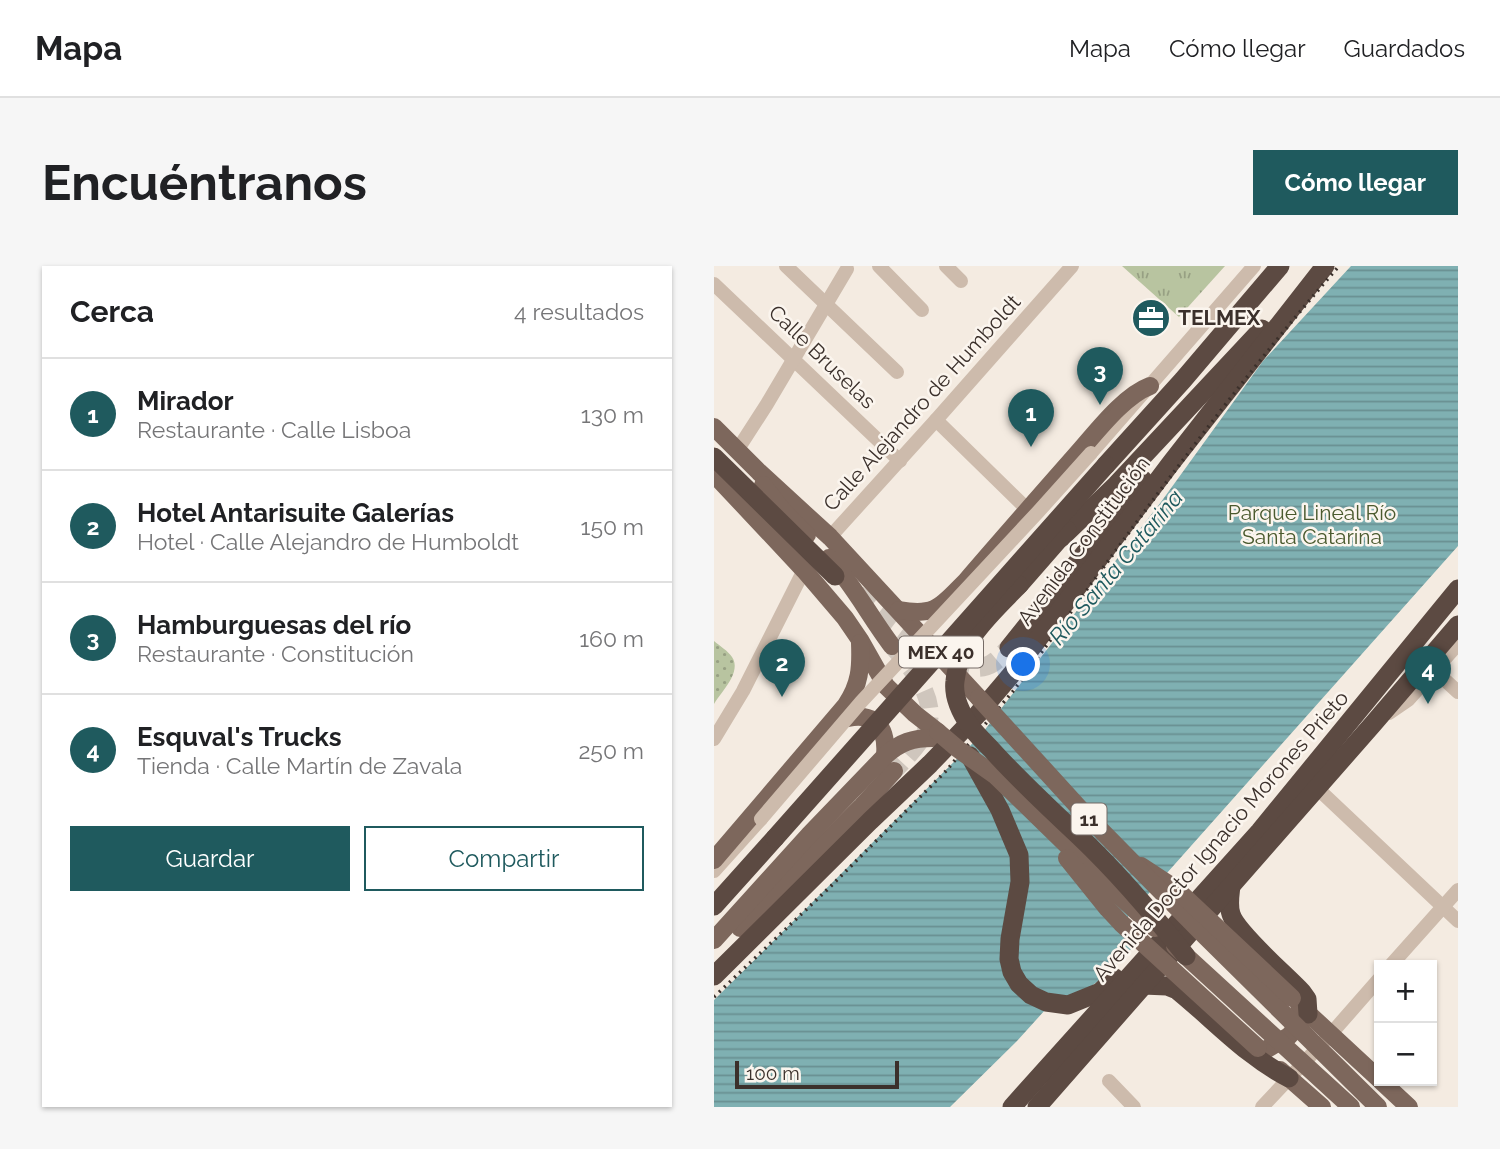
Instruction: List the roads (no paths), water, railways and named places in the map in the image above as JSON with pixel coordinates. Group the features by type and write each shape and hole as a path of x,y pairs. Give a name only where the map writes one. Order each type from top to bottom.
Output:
{"highway":[{"name":"Avenida Constitución","path":"714,905 775,838 1098,459 1184,380 1280,266"},
{"name":"Avenida Constitución","path":"714,976 978,714 1011,675 1324,266"},
{"path":"1061,538 1108,493 1324,266"},
{"path":"1184,380 1171,405 1152,431 964,648 958,663 955,695 969,725 1008,768 1131,890 1186,956"},
{"path":"714,457 835,576"},
{"path":"1009,648 1135,489 1150,473 1171,463"},
{"name":"Avenida Doctor Ignacio Morones Prieto","path":"1012,1107 1260,831 1458,589"},
{"name":"Avenida Doctor Ignacio Morones Prieto","path":"1037,1107 1458,625"},
{"path":"964,753 1004,818 1019,855 1020,882 1010,939 1009,959 1012,972 1019,984 1031,995 1046,1002 1068,1005 1100,992 1126,968 1238,843 1323,754"},
{"path":"1231,886 1229,908 1233,920 1302,992 1307,999 1308,1014"},
{"path":"1143,985 1167,986 1177,990 1268,1068 1289,1078"}],"main road":[{"path":"899,610 919,613 941,605 966,581 1094,434 1130,397 1150,386"},
{"name":"11","path":"714,427 830,537 1053,781 1378,1107"},
{"path":"759,472 766,491 850,583 892,646"},
{"name":"11","path":"714,474 845,618 886,686 936,735 996,776 1112,889 1351,1107"},
{"path":"714,860 831,724 856,687 861,663 860,639"},
{"path":"831,724 855,716 877,723 883,730 890,763"},
{"path":"714,952 862,806 890,763 894,747 936,735"},
{"path":"714,940 810,835 890,763"},
{"path":"1042,820 1050,835 1108,909 1320,1105"},
{"path":"1131,861 1176,889 1374,1074"},
{"path":"1260,1050 1289,1036 1308,1014"},
{"path":"1320,1105 1316,1095 1319,1082 1337,1062 1346,1061 1365,1066"},
{"path":"1386,1086 1409,1107"}],"street":[{"path":"786,266 897,372"},
{"path":"879,266 922,310"},
{"path":"946,266 961,281"},
{"name":"Calle Alejandro de Humboldt","path":"830,537 1072,266"},
{"path":"714,871 861,702 1098,459 1150,386 1254,266"},
{"path":"738,449 847,270"},
{"name":"Calle Bruselas","path":"714,284 900,461"},
{"path":"936,420 1027,509"},
{"path":"714,739 743,691 804,570"},
{"path":"1373,724 1408,700 1458,643"},
{"path":"1434,670 1458,692"},
{"path":"1317,788 1458,921"},
{"path":"1395,960 1458,890"},
{"path":"1262,1107 1374,985"},
{"path":"1109,1081 1134,1107"}],"water":[{"name":"Río Santa Catarina","path":"1351,266 1458,266 1458,546 1118,928 1135,945 1105,976 1071,1001 1055,999 950,1107 714,1107 714,1000 980,736 1161,502 1263,361"}],"tunnel":[{"path":"857,594 917,640 953,661 983,667 994,662 1009,648"},
{"path":"893,647 916,675 929,709 925,733 894,771"}],"railway":[{"path":"714,997 831,886 946,771 1014,690 1212,421 1339,266"}],"place":[{"name":"TELMEX","path":"1151,318"},
{"name":"Hamburguesas del río","path":"1100,405"},
{"name":"Mirador","path":"1031,447"},
{"name":"Hotel Antarisuite Galerías","path":"782,697"},
{"name":"Esquval's Trucks","path":"1428,704"}],"park label":[{"name":"Parque Lineal Río Santa Catarina","path":"1312,525"}]}
